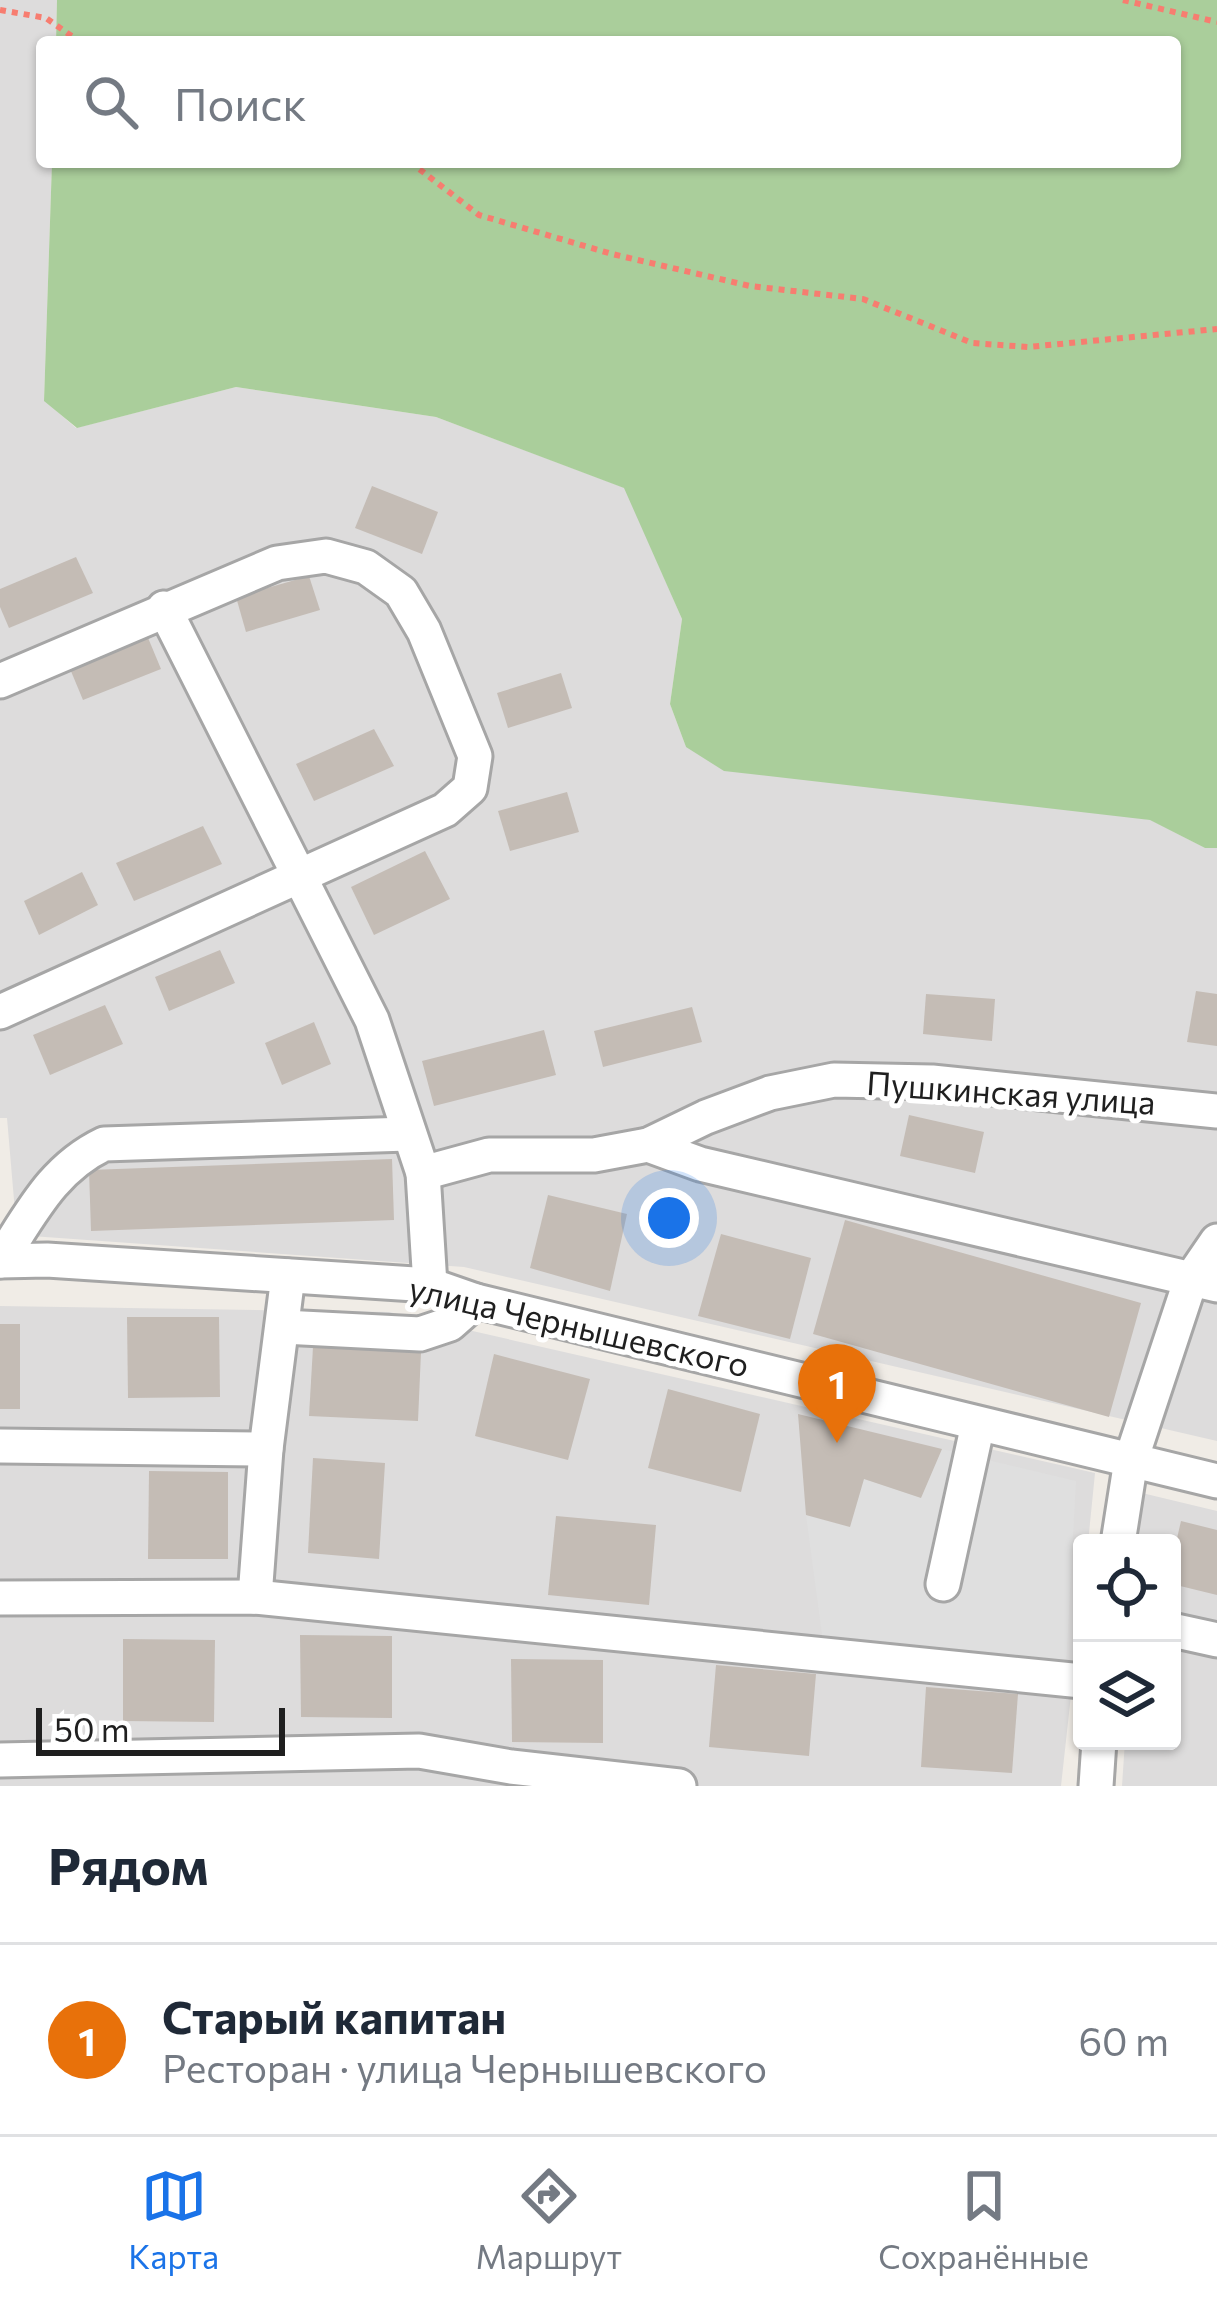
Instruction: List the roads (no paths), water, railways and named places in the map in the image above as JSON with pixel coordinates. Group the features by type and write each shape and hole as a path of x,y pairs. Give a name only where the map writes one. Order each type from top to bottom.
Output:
{"street":[{"path":"0,681 277,563 326,556 366,567 401,592 424,631 475,756 470,788 445,810 0,1012"},
{"path":"164,608 372,1020 423,1173 430,1285"},
{"name":"Пушкинская улица","path":"423,1173 489,1155 594,1155 648,1145 770,1093 834,1080 932,1082 1217,1111"},
{"path":"0,1261 55,1178 74,1158 104,1144 408,1134"},
{"path":"648,1145 700,1164 1204,1282"},
{"path":"1120,1534 1132,1460 1217,1240"},
{"name":"улица Чернышевского","path":"0,1261 47,1260 430,1285 476,1301 1217,1481"},
{"path":"255,1597 266,1449 288,1276"},
{"path":"283,1327 420,1334 450,1324 476,1301"},
{"path":"943,1584 978,1424"},
{"path":"0,1446 266,1449"},
{"path":"0,1598 255,1597 1073,1681"},
{"path":"1181,1632 1217,1640"},
{"path":"1096,1786 1098,1750"},
{"path":"0,1760 419,1751 470,1773 680,1786"}],"place":[{"name":"Старый капитан","path":"837,1443"}]}
